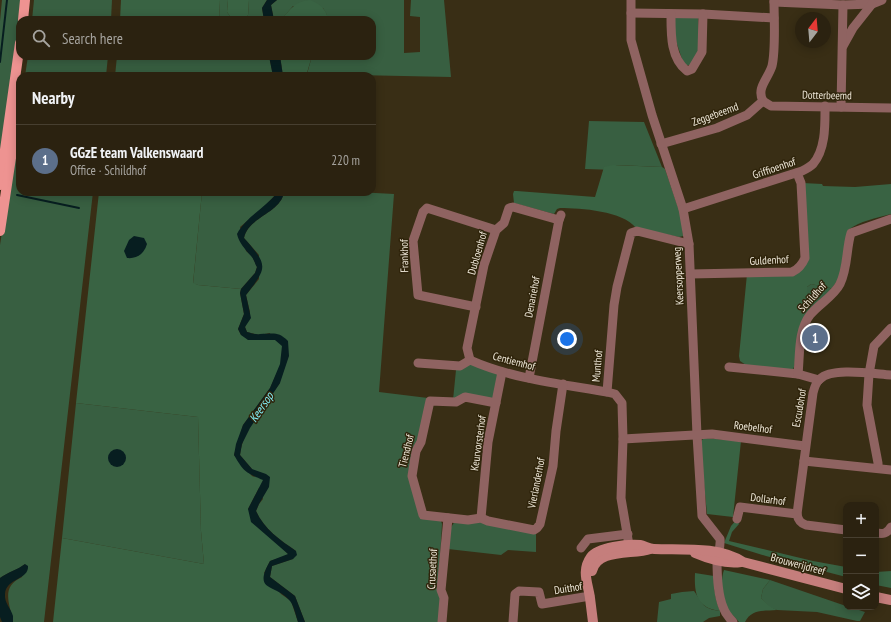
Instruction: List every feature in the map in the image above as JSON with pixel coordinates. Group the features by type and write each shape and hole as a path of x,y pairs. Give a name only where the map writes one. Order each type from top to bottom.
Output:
{"main road":[{"path":"23,16 25,0"},
{"path":"30,16 31,0"},
{"path":"0,185 18,60"},
{"path":"23,72 25,60"},
{"path":"0,231 16,125"}],"street":[{"name":"Keersopperweg","path":"631,0 631,40 644,90 683,209 689,244 702,516 720,539 718,556 720,592 723,607 727,616 733,622"},
{"path":"763,101 760,96 761,87 768,77 772,60 774,1 843,5 872,4 882,0"},
{"path":"842,47 853,28 872,4"},
{"path":"841,107 843,5"},
{"path":"631,13 703,14 774,18"},
{"path":"672,14 671,38 680,65 687,72 692,69 702,52 703,14"},
{"name":"Zeggebeemd","path":"661,144 717,128 729,123 747,115 763,101"},
{"name":"Dotterbeemd","path":"763,101 771,106 891,108"},
{"name":"Griffioenhof","path":"683,209 797,173 813,164 824,137 825,106"},
{"name":"Guldenhof","path":"690,274 792,272 798,269 805,258 801,183 797,173"},
{"name":"Dubloenhof","path":"470,360 467,348 484,265 496,230 504,223 509,208 513,207 560,218"},
{"name":"Frankhof","path":"476,307 418,295 413,241 423,212 427,208 496,230"},
{"name":"Denariehof","path":"529,378 560,218"},
{"name":"Schildhof","path":"798,374 803,327 810,315 840,284 845,269 848,242 851,232 891,219"},
{"path":"629,223 632,233 637,231 689,244"},
{"name":"Munthof","path":"629,549 628,534 621,498 623,439 622,403 615,394 607,392 616,293 632,233"},
{"path":"878,468 867,405 874,346 891,328"},
{"path":"418,363 460,366 470,360"},
{"name":"Centiemhof","path":"470,360 502,372 607,392"},
{"path":"729,367 798,374 819,380"},
{"name":"Keurvorsterhof","path":"481,518 488,442 502,372"},
{"name":"Escudohof","path":"797,514 812,393 819,380 827,374 838,372 891,375"},
{"name":"Vierlanderhof","path":"481,518 488,522 534,530 540,524 553,466 562,384"},
{"name":"Tiendhof","path":"481,518 468,520 423,515 412,476 416,451 421,442 430,401 456,402 464,397 496,404"},
{"name":"Roebelhof","path":"623,439 712,434 805,446"},
{"path":"804,461 891,470"},
{"name":"Dollarhof","path":"737,519 740,507 797,514 798,519 802,524 843,530"},
{"name":"Crusaethof","path":"442,622 444,598 442,590 448,518"},
{"path":"879,533 883,534 887,532 891,527"},
{"path":"581,548 588,539 628,534"},
{"name":"Brouwerijdreef","path":"593,622 590,596 592,568 597,560 629,549 642,552 650,549 687,551 718,556 734,563 743,562 843,588"},
{"name":"Duithof","path":"514,622 515,594 519,591 538,592 542,604 590,596"},
{"path":"879,598 891,600"}],"green space":[{"path":"2,0 22,0 20,16 16,16 16,57 0,170 0,21"},
{"path":"34,0 112,0 111,16 32,16"},
{"path":"121,0 220,0 219,16 120,16"},
{"path":"220,0 228,0 227,12 230,16 219,16"},
{"path":"228,0 249,0 248,16 230,16 227,12"},
{"path":"249,0 267,0 262,8 263,16 248,15"},
{"path":"277,0 404,0 404,53 420,52 420,17 410,16 411,0 444,0 451,77 376,75 376,72 308,72 311,60 376,60 376,16 327,16 323,8 293,6 284,16 273,16 271,5"},
{"path":"310,0 317,3 322,7 327,16 284,16 290,9"},
{"path":"698,17 700,50 691,65 684,65 675,38 675,18"},
{"path":"27,60 108,60 106,72 26,72"},
{"path":"117,60 270,60 272,72 115,72"},
{"path":"281,60 311,60 307,72 282,72"},
{"path":"589,121 644,122 662,167 616,165 615,170 585,169"},
{"path":"16,141 16,196 93,196 44,622 13,622 8,596 9,591 15,581 22,577 25,564 0,578 0,245"},
{"path":"613,165 662,167 665,169 682,219 683,236 679,237 636,228 630,222 612,214 590,210 560,208 557,209 554,214 514,203 514,191 595,197 604,167"},
{"path":"803,183 822,184 823,186 855,187 891,184 891,214 863,222 848,230 842,269 836,283 831,289 811,284 807,287 807,309 810,312 793,370 746,365 740,361 739,356 747,274 803,269"},
{"path":"376,193 394,194 379,392 428,398 410,477 420,518 441,521 442,524 438,593 441,596 440,622 305,622 295,596 270,577 272,566 293,559 296,551 273,534 259,517 256,511 263,499 252,469 240,455 245,435 250,426 280,383 270,333 259,335 247,332 245,327 250,312 246,295 259,279 259,255 244,238 252,225 277,205 283,196 376,196"},
{"path":"99,196 202,196 193,283 198,285 241,289 240,293 244,314 238,329 241,335 275,340 282,346 281,364 270,388 243,425 234,455 252,476 263,480 248,509 289,555 270,561 264,573 281,594 291,601 298,622 53,622 62,538 204,564 201,531 198,417 76,403"},
{"path":"202,196 274,196 263,208 240,227 246,251 252,256 257,267 255,273 241,289 193,284"},
{"path":"811,284 830,288 832,290 809,312 807,310 807,287"},
{"path":"471,363 498,374 494,398 453,400 456,370"},
{"path":"76,403 198,417 201,531 204,564 62,538"},
{"path":"704,438 741,441 733,517 707,514 700,442"},
{"path":"737,519 739,524 732,532 729,541 813,561 843,566 843,576 766,556 724,543 731,526"},
{"path":"455,521 477,522 536,531 536,552 508,550 501,555 448,549 450,529"},
{"path":"724,570 770,580 763,589 761,598 769,606 777,610 754,613 745,622 739,622 728,610 724,601 722,585"},
{"path":"891,571 891,588 879,586 879,572"},
{"path":"695,573 714,576 715,594 720,611 706,607 698,599 695,587"},
{"path":"770,580 843,605 843,610 859,610 865,612 860,621 857,621 817,612 777,610 769,607 761,598 763,589"},
{"path":"694,591 704,605 710,609 720,611 720,616 709,618 703,622 657,622 659,602 671,599 671,594"}],"water":[{"path":"267,0 277,0 271,5 273,16 263,16 262,8"},
{"path":"270,60 281,60 282,72 272,72"},
{"name":"Keersop","path":"283,196 277,205 252,225 244,238 258,254 262,266 258,278 246,295 251,318 245,327 247,332 254,334 278,334 288,341 289,356 280,383 250,428 242,444 240,455 252,469 270,477 269,487 256,511 268,529 296,551 297,555 293,559 272,566 270,577 295,596 305,622 298,622 294,608 290,601 284,595 265,583 265,571 270,561 288,554 251,522 248,509 263,480 246,471 234,455 236,444 243,425 270,388 280,364 282,346 275,340 248,340 241,335 238,329 244,314 240,293 241,289 255,273 257,267 252,257 244,248 237,234 246,222 273,197"},
{"path":"134,236 144,238 147,244 144,251 140,255 134,258 127,258 124,251 129,240"},
{"path":"117,449 123,452 126,458 123,464 117,467 111,464 108,458 111,452"},
{"path":"25,564 28,566 25,574 9,585 6,589 5,597 13,616 13,622 2,622 0,617 0,578"}],"waterway":[{"path":"0,62 7,0"},
{"path":"22,196 79,208"}],"place":[{"name":"GGzE team Valkenswaard","path":"815,338"}]}
